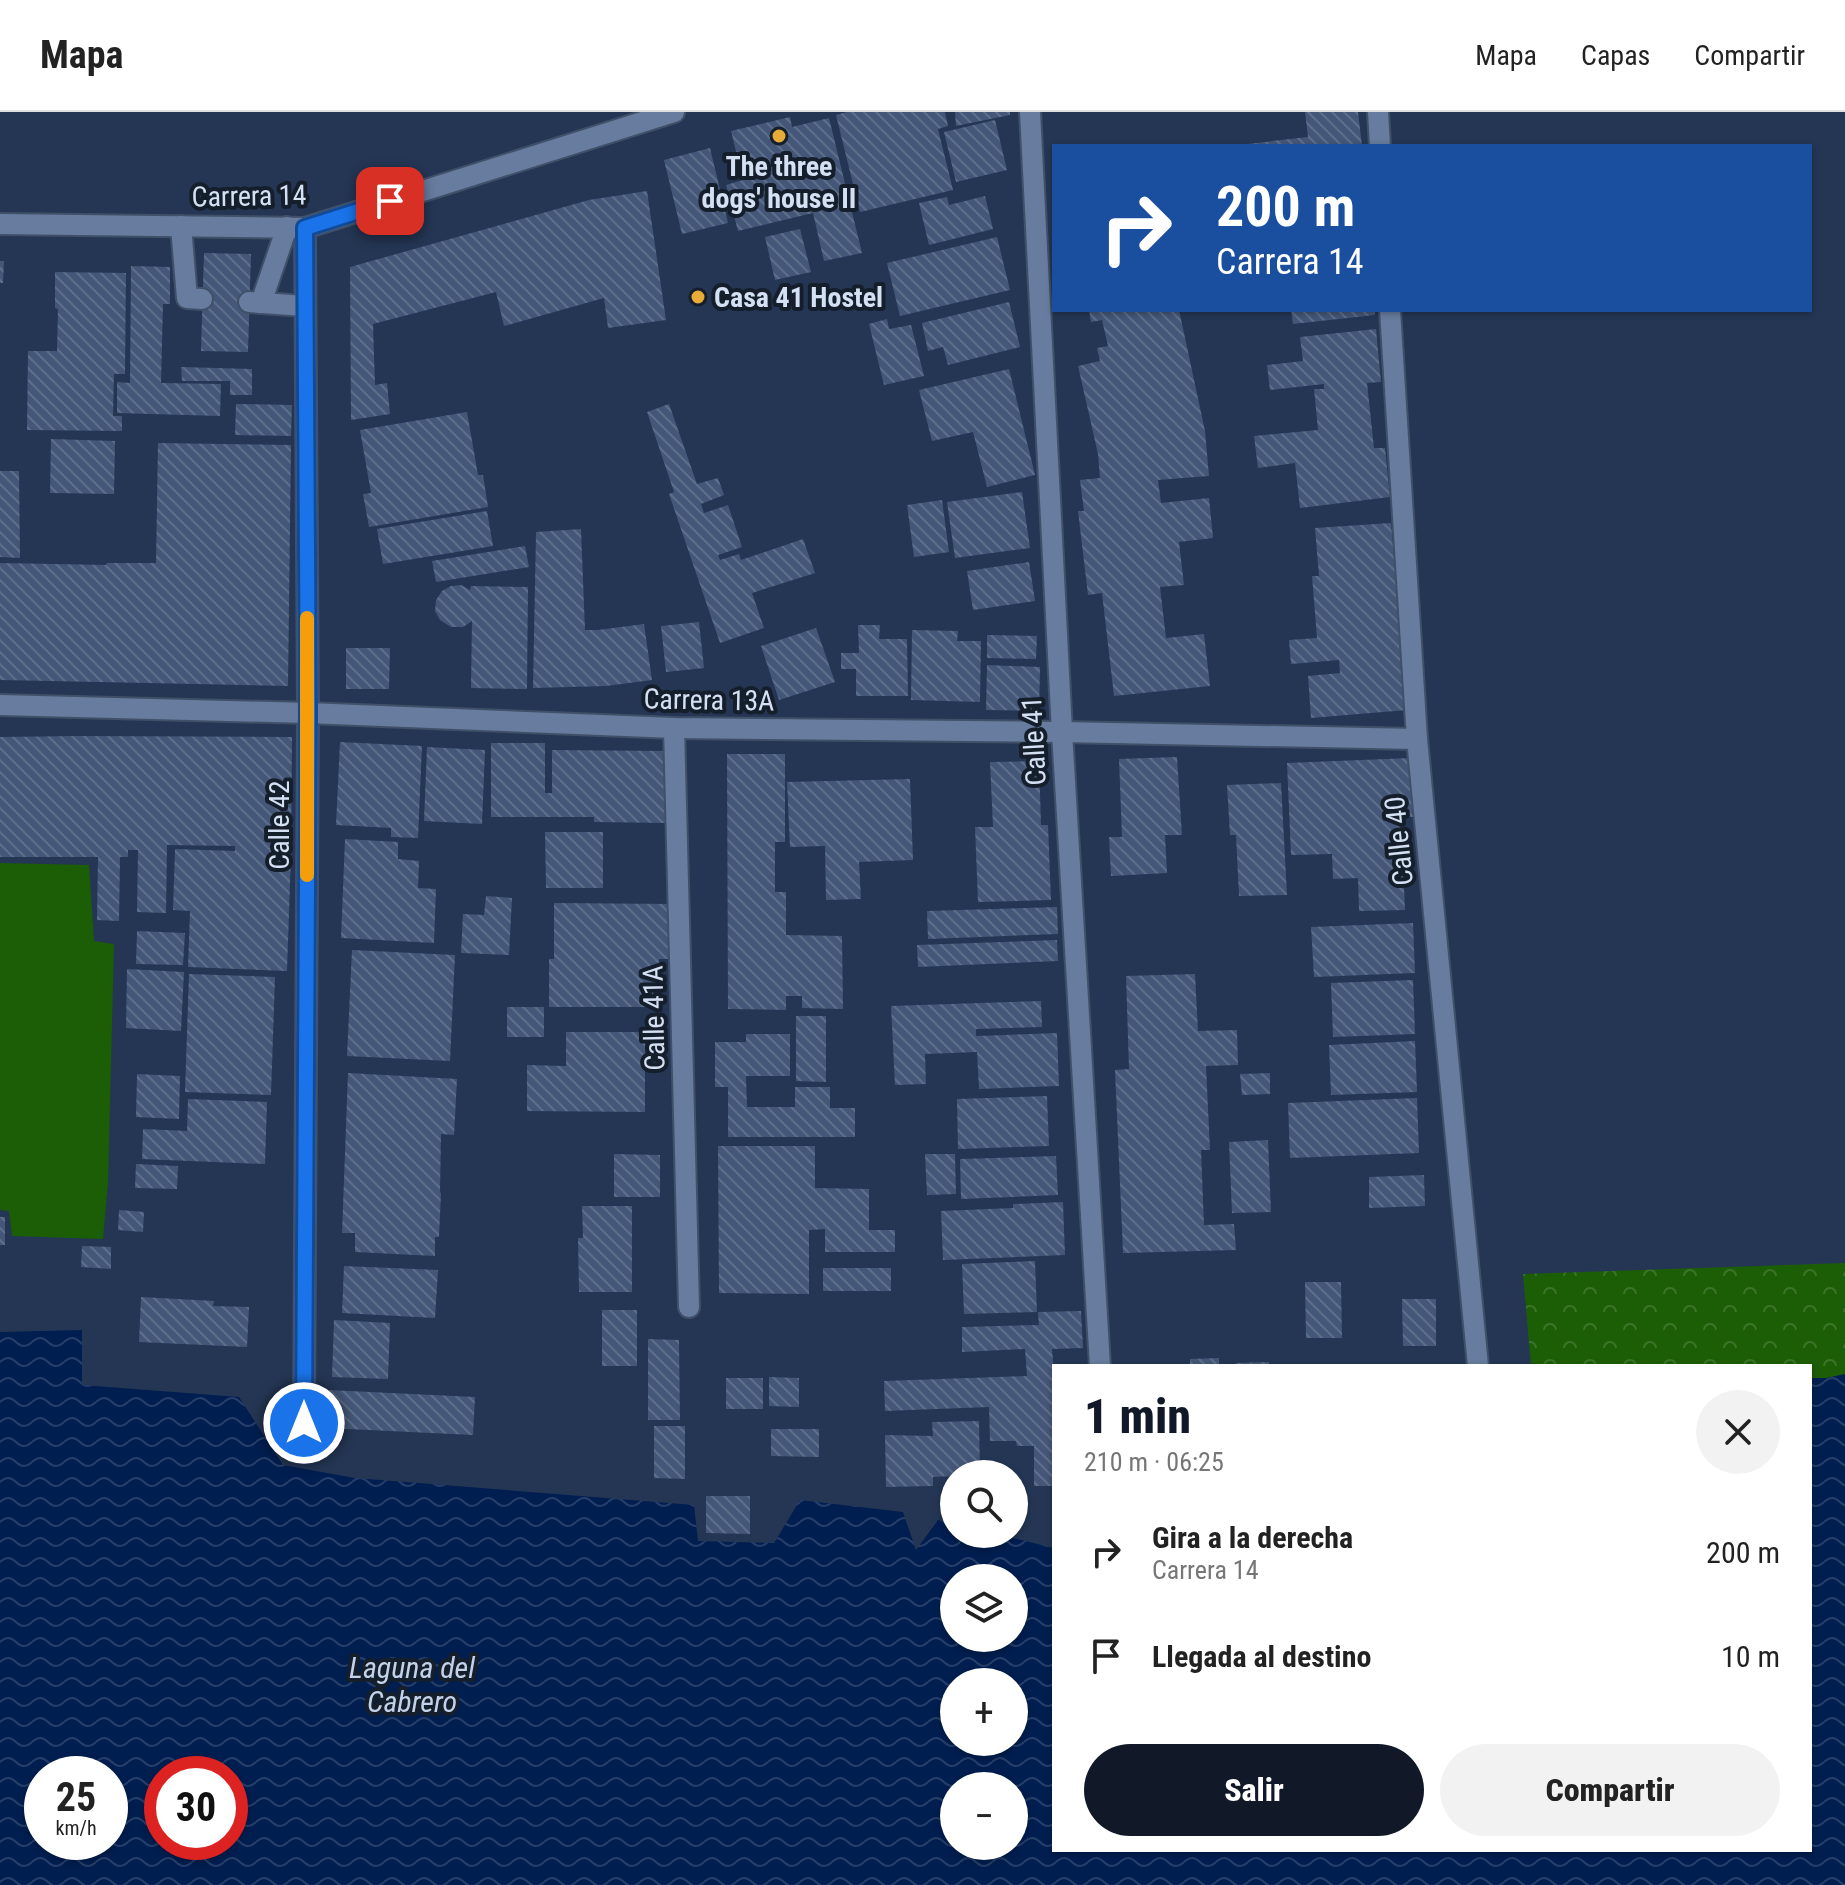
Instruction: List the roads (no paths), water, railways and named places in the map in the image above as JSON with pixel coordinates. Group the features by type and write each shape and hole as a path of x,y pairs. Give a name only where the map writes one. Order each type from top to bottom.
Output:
{"street":[{"name":"Carrera 14","path":"0,224 296,227 674,112"},
{"name":"Calle 41","path":"1030,112 1062,732 1100,1364"},
{"path":"1378,112 1380,144"},
{"path":"181,226 187,298 202,299"},
{"path":"296,227 255,303 305,306"},
{"name":"Calle 42","path":"296,227 305,306 308,713 304,1423"},
{"name":"Calle 40","path":"1390,312 1417,739 1478,1364"},
{"name":"Carrera 13A","path":"0,705 308,713 674,728 1417,739"},
{"name":"Calle 41A","path":"674,728 689,1307"}],"water":[{"name":"Laguna del Cabrero","path":"82,1330 82,1385 239,1397 283,1465 355,1478 694,1505 698,1541 774,1543 800,1500 903,1512 916,1550 938,1520 940,1548 1028,1548 1028,1542 1052,1548 1052,1852 1812,1852 1812,1378 1845,1374 1845,1885 0,1885 0,1332"}],"place":[{"name":"The three dogs' house II","path":"779,136"},
{"name":"Casa 41 Hostel","path":"698,297"}]}
